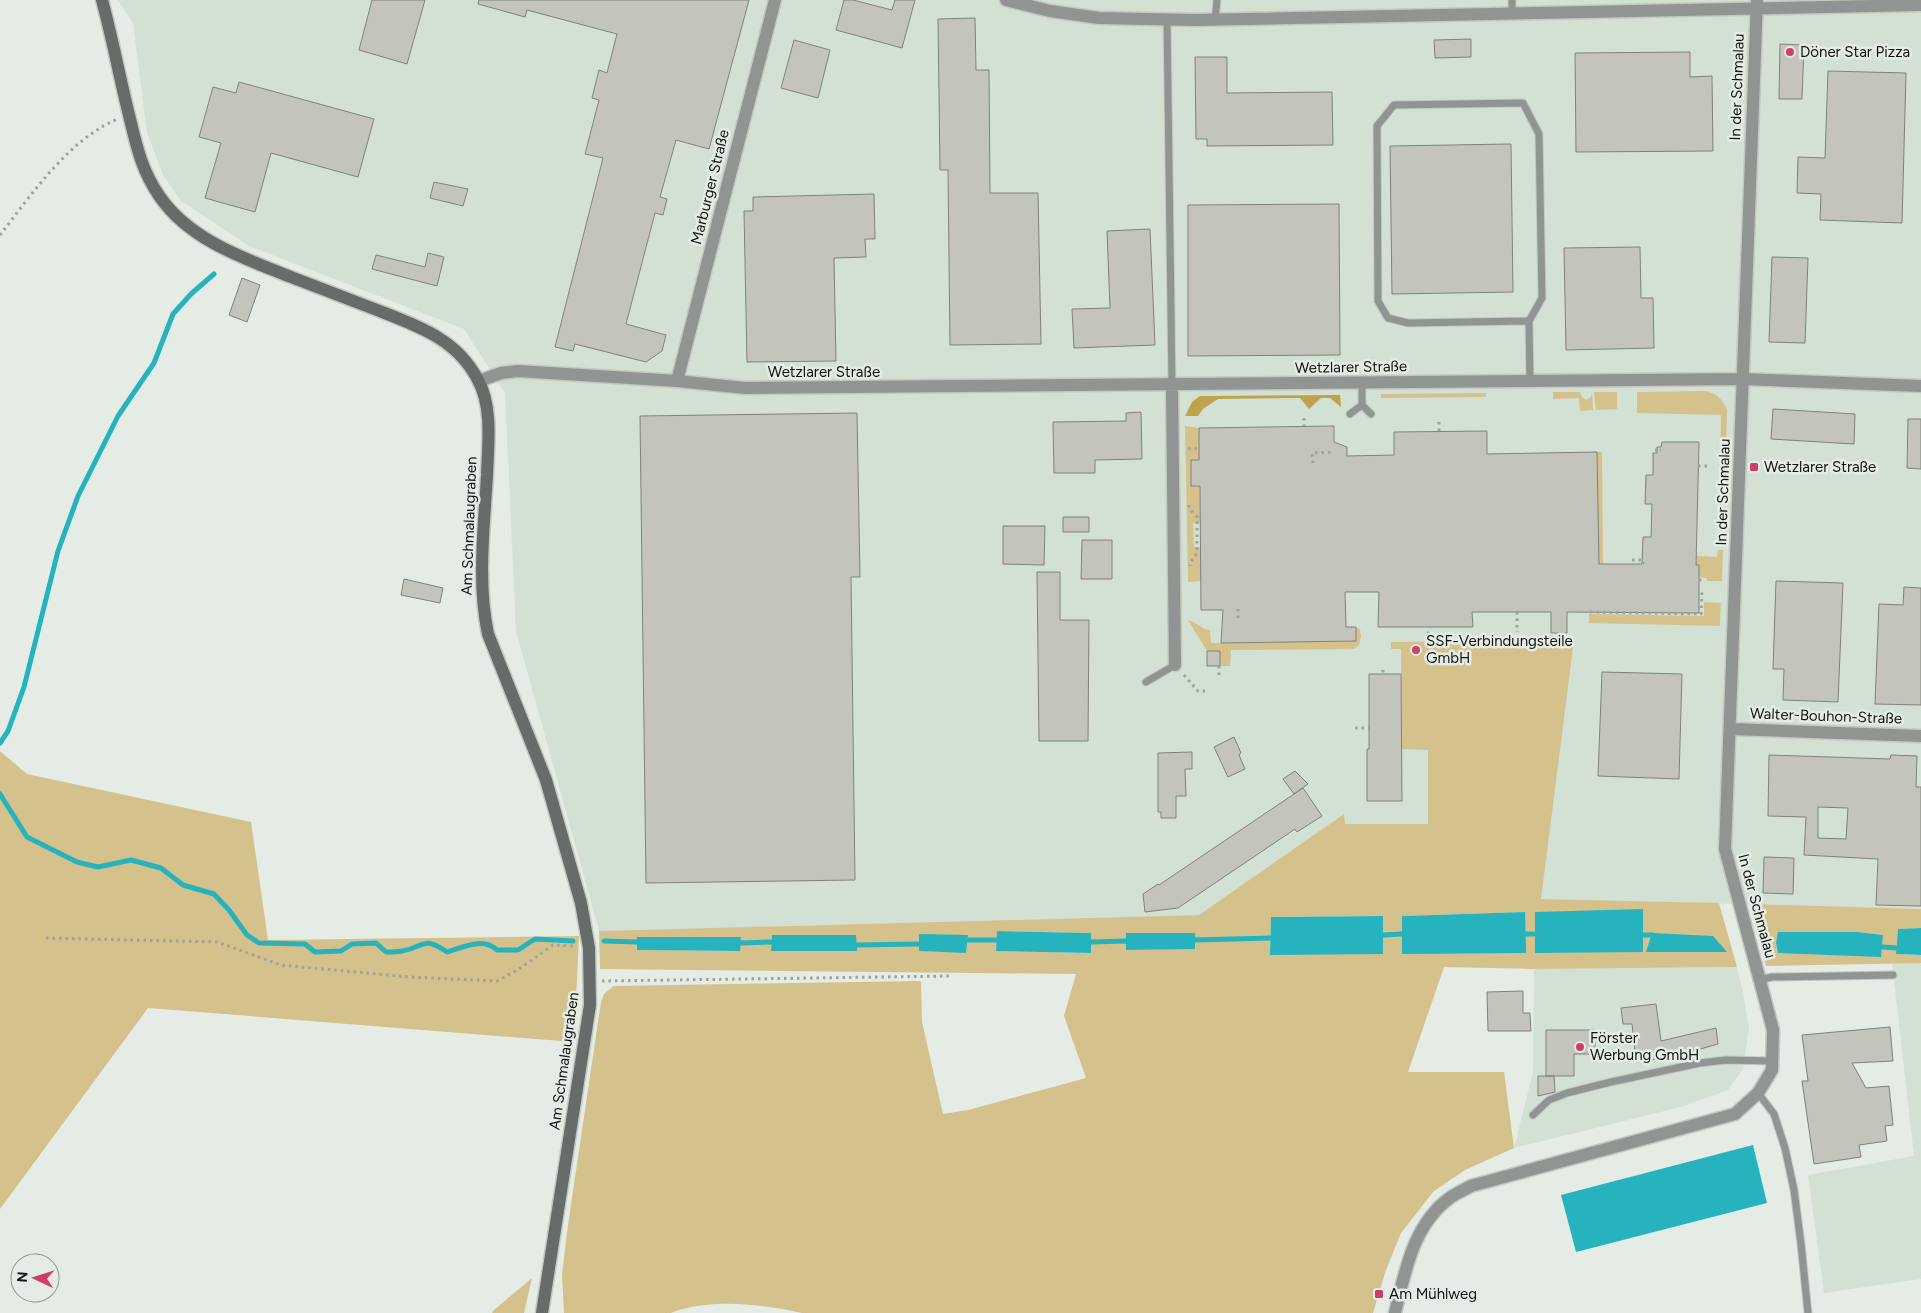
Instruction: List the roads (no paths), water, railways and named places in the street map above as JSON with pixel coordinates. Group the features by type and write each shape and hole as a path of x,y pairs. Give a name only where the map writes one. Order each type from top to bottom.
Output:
{"main road":[{"name":"Am Schmalaugraben","path":"102,0 113,40 137,151 160,197 177,217 198,234 255,263 396,318 443,339 464,357 479,381 487,403 488,444 482,581 484,613 488,634 546,780 581,903 589,948 591,981 590,1005 542,1313"}],"street":[{"name":"Marburger Straße","path":"677,381 775,0"},
{"path":"1006,0 1050,11 1100,18 1167,20 1512,14 1756,5 1921,5"},
{"name":"In der Schmalau","path":"1395,1313 1410,1255 1423,1226 1450,1198 1471,1186 1735,1114 1758,1093 1772,1070 1773,1030 1725,849 1756,5"},
{"name":"Wetzlarer Straße","path":"479,381 501,373 518,371 677,381 745,388 1172,386 1743,379 1921,386"},
{"path":"1172,386 1175,665"},
{"name":"Walter-Bouhon-Straße","path":"1730,729 1921,736"}],"lane":[{"path":"1215,20 1217,0"},
{"path":"1512,0 1512,14"},
{"path":"1167,20 1172,386"},
{"path":"1529,321 1408,323 1388,318 1378,301 1378,126 1394,105 1523,103 1539,134 1542,298 1529,321 1530,381"},
{"path":"1362,383 1362,405 1371,414"},
{"path":"1350,414 1362,405"},
{"path":"1146,682 1175,665"},
{"name":"In der Schmalau","path":"1759,980 1772,977 1893,975"},
{"path":"1534,1115 1548,1100 1567,1093 1635,1076 1700,1062 1726,1060 1772,1061"},
{"path":"1758,1093 1774,1114 1785,1148 1794,1190 1802,1244 1808,1313"}],"water":[{"path":"1643,909 1643,952 1535,953 1535,912"},
{"path":"1525,912 1526,953 1402,954 1402,916"},
{"path":"1383,916 1383,954 1270,955 1271,917"},
{"path":"1921,928 1921,955 1896,954 1898,929"},
{"path":"997,931 1091,933 1091,953 996,951"},
{"path":"1778,932 1858,932 1883,935 1881,957 1778,953 1776,943"},
{"path":"1126,933 1195,933 1195,949 1126,950"},
{"path":"1652,933 1713,936 1727,952 1646,952"},
{"path":"919,934 968,935 966,953 919,951"},
{"path":"772,935 856,935 857,951 771,951"},
{"path":"637,937 741,937 740,951 637,950"},
{"path":"1753,1145 1767,1203 1576,1252 1561,1195"}],"waterway":[{"path":"0,743 8,731 24,687 58,551 78,496 118,416 154,363 173,314 191,294 214,274"},
{"path":"0,794 27,837 77,862 98,867 131,860 161,868 183,885 214,894 229,910 247,935 259,943 305,944 315,952 341,951 352,944 376,943 386,952 396,952 428,943 447,952 473,944 486,944 497,950 518,950 535,939 573,941"},
{"path":"1383,935 1402,934"},
{"path":"1526,934 1535,934"},
{"path":"1643,935 1653,935"},
{"path":"1195,940 1271,938"},
{"path":"967,940 997,940"},
{"path":"604,941 637,942"},
{"path":"1091,942 1126,941"},
{"path":"740,943 771,942"},
{"path":"856,945 918,944"},
{"path":"1883,947 1896,948"}],"place":[{"name":"Döner Star Pizza","path":"1790,52"},
{"name":"Wetzlarer Straße","path":"1754,467"},
{"name":"SSF-Verbindungsteile GmbH","path":"1416,650"},
{"name":"Förster Werbung GmbH","path":"1580,1047"},
{"name":"Am Mühlweg","path":"1379,1294"}]}
